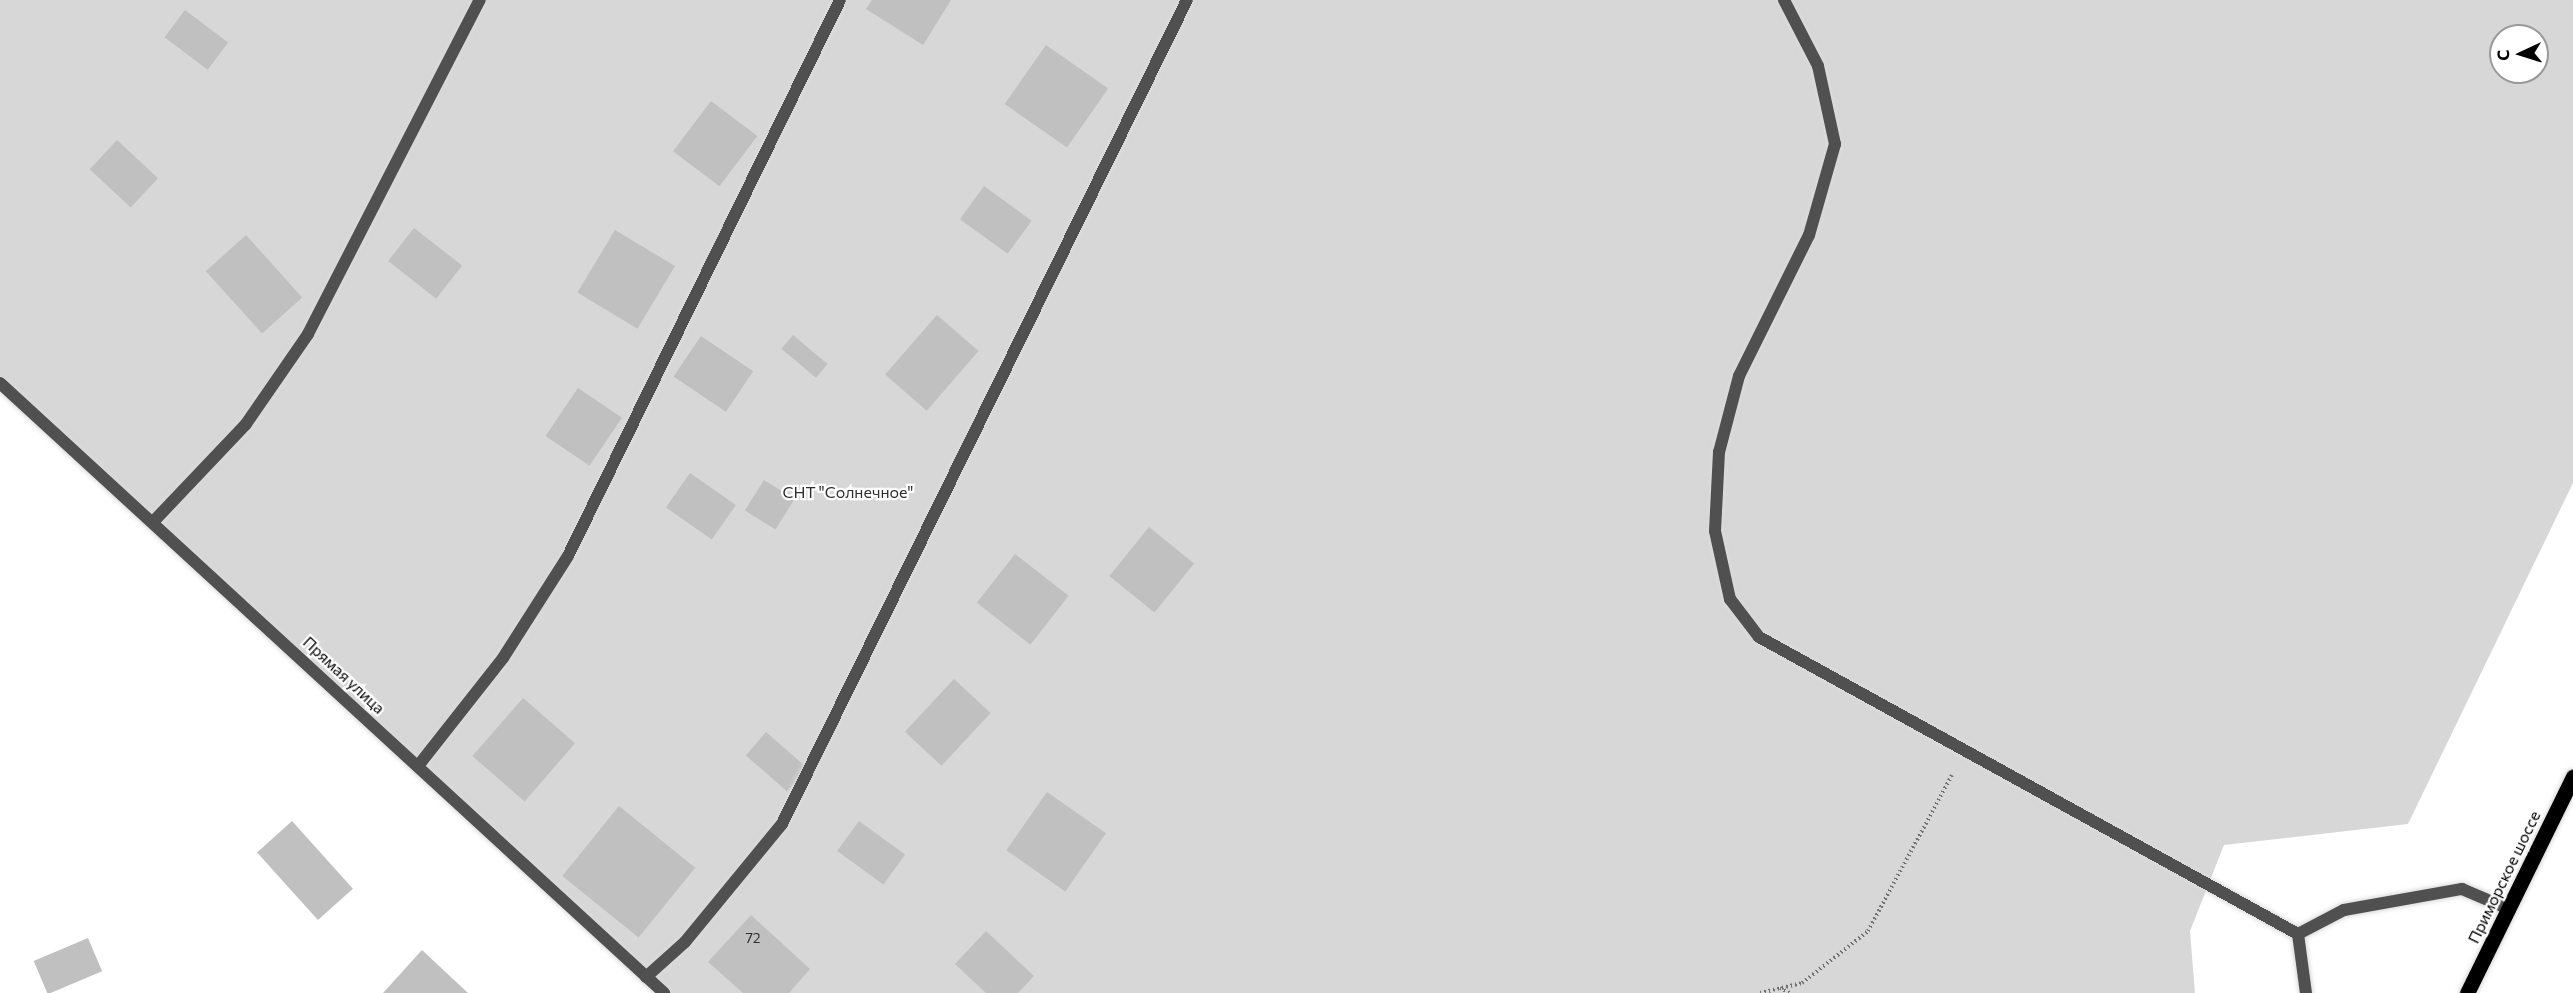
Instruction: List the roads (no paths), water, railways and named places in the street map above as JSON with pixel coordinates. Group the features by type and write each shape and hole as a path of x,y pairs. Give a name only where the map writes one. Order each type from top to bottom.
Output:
{"main road":[{"name":"Приморское шоссе","path":"2467,993 2573,777"}],"street":[{"path":"153,522 246,424 308,334 480,0"},
{"path":"418,766 503,658 568,556 840,0"},
{"path":"646,977 685,942 782,824 975,441 1187,0"},
{"path":"1784,0 1818,66 1835,144 1809,235 1739,376 1719,452 1715,531 1730,599 1759,637 2298,934"},
{"name":"Прямая улица","path":"0,383 664,993"},
{"path":"2298,934 2344,910 2451,890 2462,889 2509,909"},
{"path":"2298,934 2306,993"}],"park label":[{"name":"СНТ \"Солнечное\"","path":"848,492"}]}
